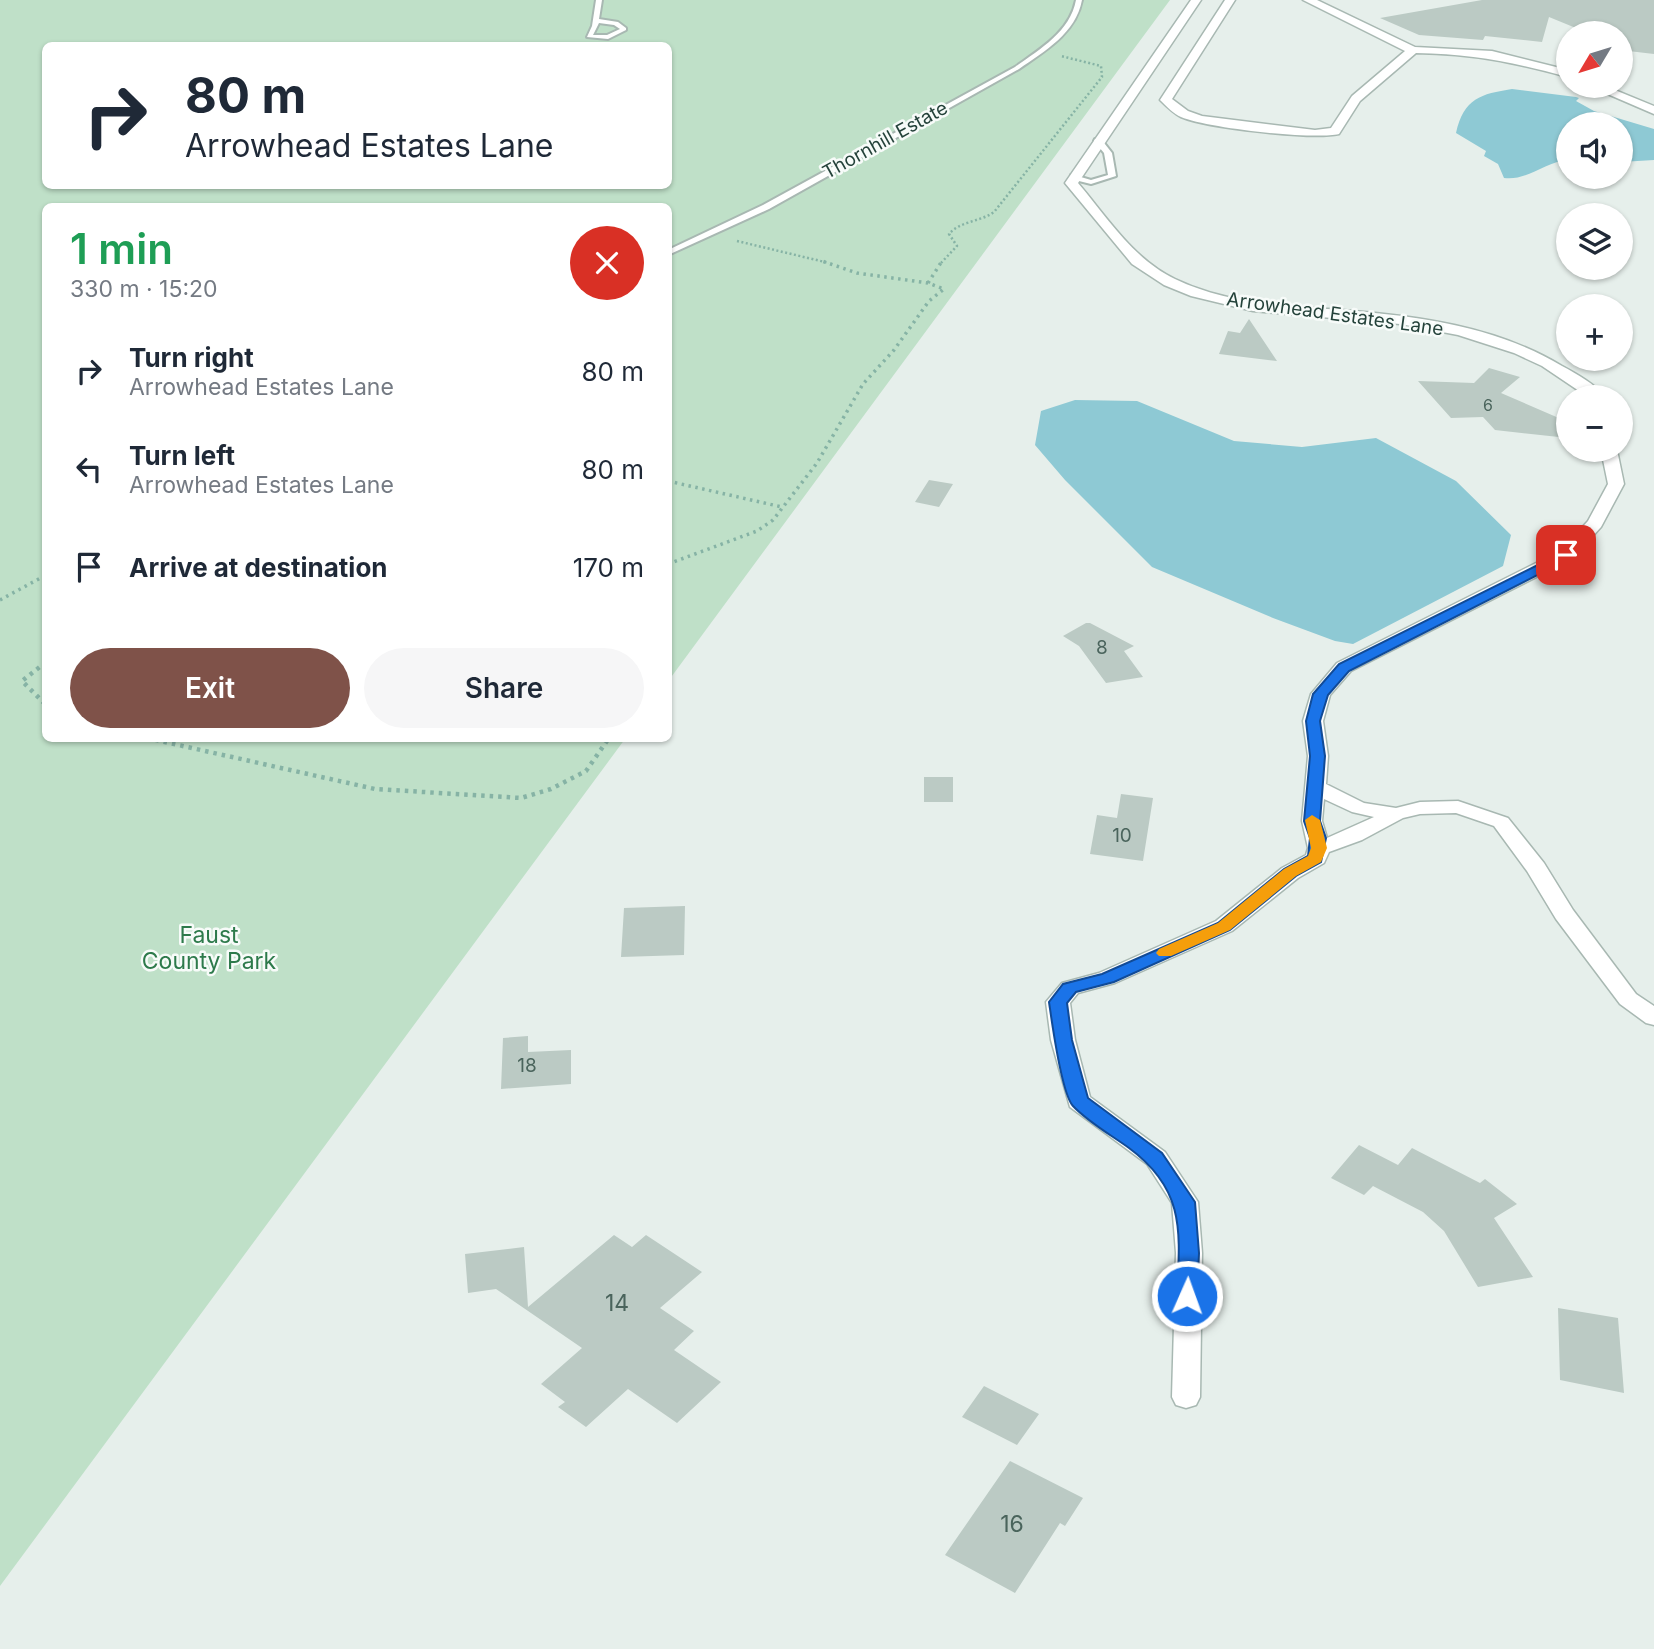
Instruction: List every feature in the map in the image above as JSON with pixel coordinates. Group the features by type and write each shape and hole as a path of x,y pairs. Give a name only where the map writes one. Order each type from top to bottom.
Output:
{"street":[{"path":"1074,177 1196,0"},
{"path":"1230,0 1166,100 1184,114 1201,119 1315,134 1328,133 1339,127 1356,99 1413,50"},
{"path":"1308,0 1413,50 1496,55 1556,70"},
{"path":"1624,98 1654,110"},
{"name":"Arrowhead Estates Lane","path":"1074,177 1071,183 1141,266 1170,283 1238,303 1422,322 1480,336 1540,360 1575,377 1584,385"},
{"path":"1186,1397 1189,1253 1185,1202 1156,1158 1079,1101 1063,1040 1058,1002 1070,988 1107,978 1224,926 1290,873 1316,858 1319,848 1312,821 1318,756 1313,721 1321,694 1344,667 1566,555 1595,523 1616,484 1611,462"},
{"path":"1317,788 1359,808 1396,814"},
{"path":"1319,848 1355,835 1396,814 1420,808 1458,807 1501,822 1536,868 1564,914 1629,999 1654,1017"}],"lane":[{"path":"596,21 615,23 624,29 598,39 589,36 596,21 599,0"},
{"name":"Thornhill Estate","path":"672,251 766,207 1017,68 1040,51 1070,22 1079,0"},
{"path":"1074,177 1091,182 1112,176 1108,153 1098,141"}],"path":[{"path":"928,283 944,258 957,246 949,234 955,227 984,220 994,212 1102,76 1101,66 1040,51"},
{"path":"672,563 757,531 773,520 817,463 863,384 894,350 929,301 944,289 928,283 857,273 828,263 709,234"},
{"path":"672,482 782,507"},
{"path":"0,600 42,577"},
{"path":"42,665 22,681 42,701"},
{"path":"165,742 375,789 521,799 551,789 586,771 606,742"}],"green space":[{"name":"Faust County Park","path":"0,0 1170,0 672,676 672,203 42,203 42,742 623,742 0,1586"}],"water":[{"path":"1512,89 1556,94 1556,98 1579,98 1576,101 1597,112 1556,112 1556,162 1520,177 1504,178 1498,164 1484,156 1486,151 1456,133 1459,121 1469,105 1491,93"},
{"path":"1633,123 1654,129 1654,160 1633,161"},
{"path":"1075,400 1137,401 1234,441 1302,447 1376,438 1456,481 1511,535 1503,566 1353,644 1335,641 1273,618 1152,567 1065,480 1035,445 1041,411"}],"building":[{"path":"1482,0 1654,0 1654,54 1633,52 1633,21 1559,21 1549,17 1542,42 1485,36 1483,40 1419,35 1380,18"},
{"path":"1249,319 1277,361 1219,354 1228,331 1240,333"},
{"path":"1489,368 1520,377 1501,393 1556,417 1556,437 1495,430 1483,417 1451,418 1418,381 1474,383"},
{"path":"929,480 953,484 939,507 915,502"},
{"path":"1086,623 1134,646 1124,651 1143,677 1106,683 1079,646 1063,636"},
{"path":"924,777 953,777 953,802 924,802"},
{"path":"1121,794 1153,798 1143,861 1090,854 1097,815 1117,818"},
{"path":"685,906 684,955 621,957 624,908"},
{"path":"528,1036 528,1052 571,1050 571,1084 501,1089 503,1038"},
{"path":"1359,1145 1398,1165 1412,1148 1480,1183 1485,1179 1517,1204 1494,1218 1533,1277 1478,1287 1444,1231 1423,1212 1373,1186 1364,1195 1331,1178"},
{"path":"614,1235 632,1247 646,1235 702,1272 660,1308 694,1331 674,1350 721,1382 677,1423 628,1389 586,1427 558,1407 565,1402 541,1384 582,1348 496,1289 468,1293 465,1254 524,1247 528,1307"},
{"path":"1558,1308 1618,1318 1624,1393 1560,1380"},
{"path":"984,1386 1039,1414 1017,1445 962,1417"},
{"path":"1010,1461 1083,1498 1065,1526 1060,1523 1015,1593 945,1555"}],"slow traffic":[{"path":"1165,953 1224,926 1290,873 1316,858 1318,838 1312,820"}],"route":[{"path":"1187,1296 1189,1253 1185,1202 1156,1158 1079,1101 1063,1040 1058,1002 1070,988 1107,978 1224,926 1290,873 1316,858 1318,838 1312,821 1318,756 1313,721 1321,694 1344,667 1365,659 1566,555"}]}
